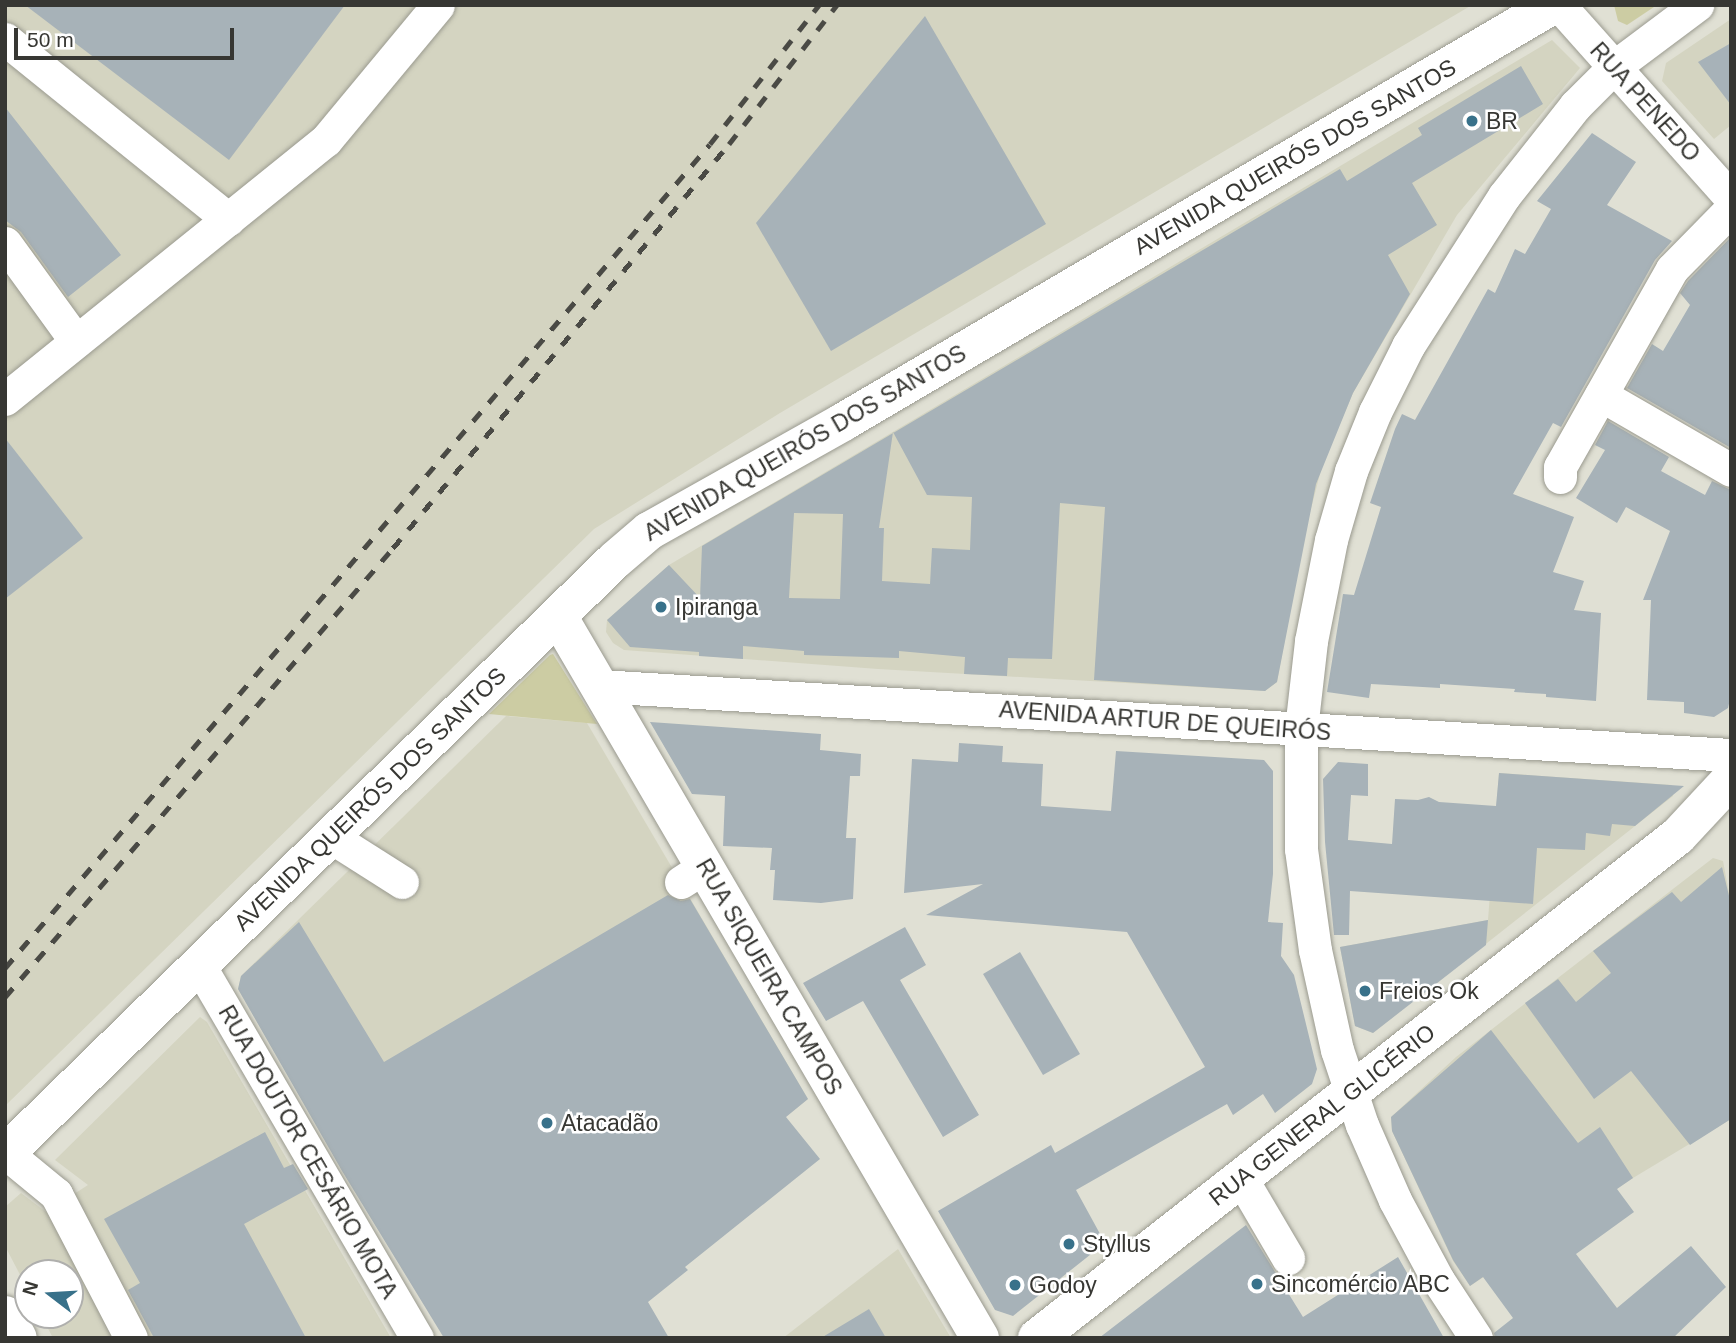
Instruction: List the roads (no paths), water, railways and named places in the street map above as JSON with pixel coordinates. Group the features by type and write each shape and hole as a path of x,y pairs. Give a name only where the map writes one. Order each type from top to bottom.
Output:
{"main road":[{"name":"AVENIDA QUEIRÓS DOS SANTOS","path":"6,1154 558,616 649,531 843,422 1553,5"},
{"name":"RUA SIQUEIRA CAMPOS","path":"558,616 599,686 693,875 980,1338"},
{"name":"RUA GENERAL GLICÉRIO","path":"1037,1338 1678,836 1731,779"},
{"path":"5,1315 18,1338"}],"street":[{"path":"5,399 326,140 438,5"},
{"name":"RUA PENEDO","path":"1559,5 1731,198"},
{"path":"1476,1338 1438,1280 1405,1220 1366,1136 1337,1050 1306,900 1301,849 1301,729 1311,641 1331,540 1351,471 1375,412 1408,346 1504,196 1575,106 1614,67 1697,5"},
{"path":"5,38 228,219"},
{"path":"1560,477 1560,467 1672,269 1731,209"},
{"path":"5,243 76,341"},
{"path":"1601,395 1731,470"},
{"name":"AVENIDA ARTUR DE QUEIRÓS","path":"599,686 1731,755"},
{"path":"331,837 402,882"},
{"name":"RUA DOUTOR CESÁRIO MOTA","path":"199,965 417,1338"},
{"path":"6,1154 56,1194 131,1338"},
{"path":"1241,1178 1287,1258"}],"railway":[{"path":"5,968 710,144 819,5"},
{"path":"5,997 393,548 729,144 837,5"}],"place":[{"name":"BR","path":"1472,121"},
{"name":"Ipiranga","path":"661,607"},
{"name":"Freios Ok","path":"1365,991"},
{"name":"Atacadão","path":"547,1123"},
{"name":"Styllus","path":"1069,1244"},
{"name":"Sincomércio ABC","path":"1257,1284"},
{"name":"Godoy","path":"1015,1285"}]}
